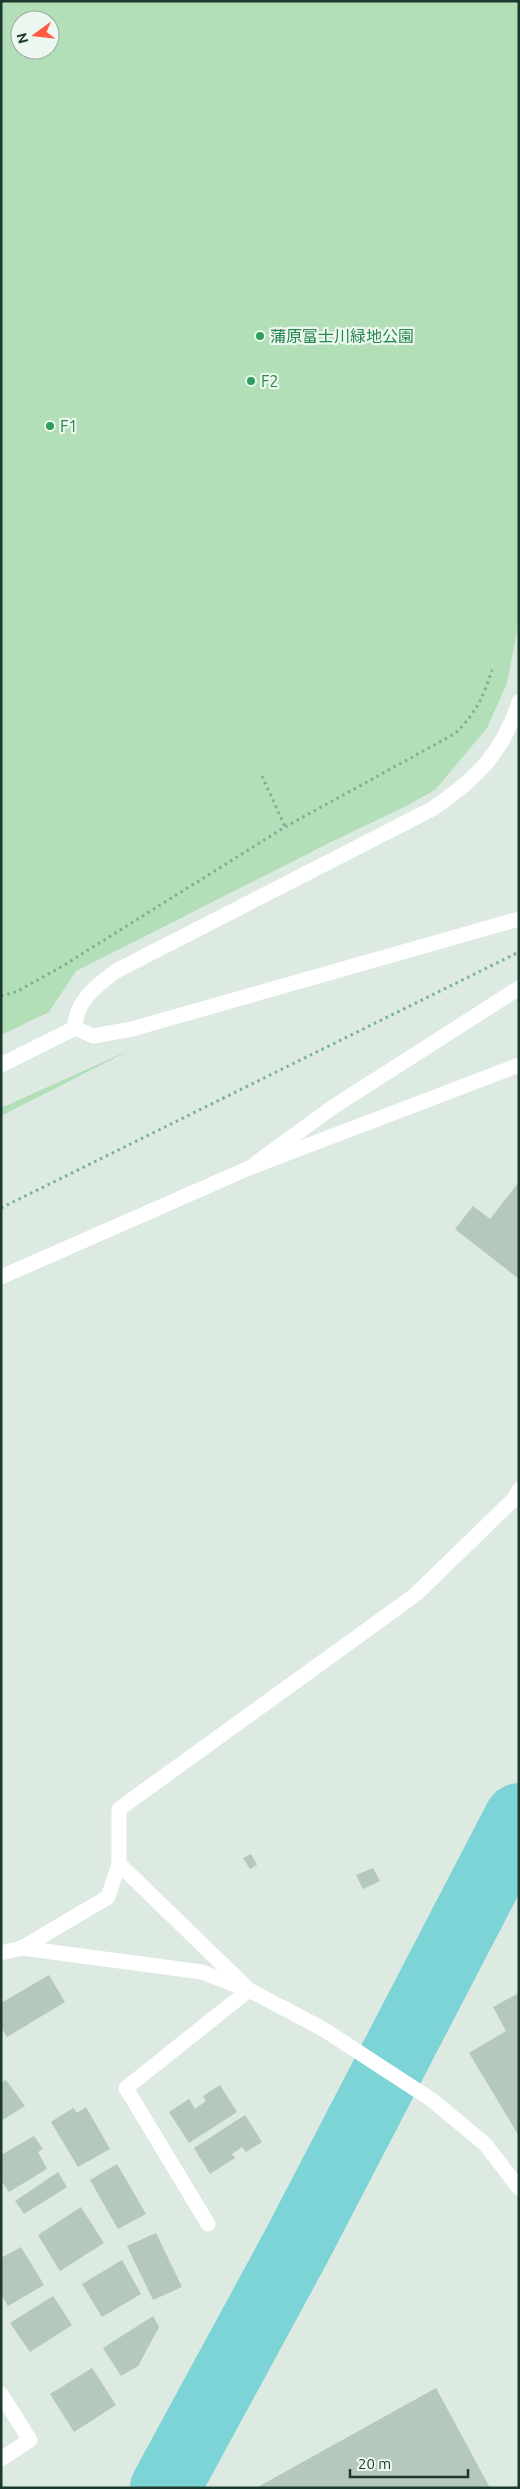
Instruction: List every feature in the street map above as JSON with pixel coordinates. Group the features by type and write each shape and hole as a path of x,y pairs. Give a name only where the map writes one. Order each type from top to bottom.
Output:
{"street":[{"path":"75,1028 75,1016 84,1000 97,985 116,971 432,809 459,791 483,768 501,746 513,721 519,702"},
{"path":"75,1028 93,1036 132,1029 519,919"},
{"path":"249,1168 333,1107 519,988"},
{"path":"1,1065 75,1028"},
{"path":"1,1277 249,1168 519,1065"},
{"path":"22,1948 108,1897 119,1864 119,1809 415,1596 514,1499 519,1490"},
{"path":"119,1864 249,1990"},
{"path":"1,1952 22,1948 202,1972 249,1990 323,2029 432,2100 485,2144 519,2188"},
{"path":"208,2224 126,2088 249,1990"},
{"path":"1,2394 30,2440 1,2459"}],"path":[{"path":"1,996 16,992 61,967 286,827 456,733 475,713 484,697 492,670"},
{"path":"262,776 286,827"},
{"path":"1,1208 519,952"}],"green space":[{"name":"蒲原富士川緑地公園","path":"1,1 519,1 519,621 507,683 487,728 435,790 76,971 49,1012 1,1035"},
{"path":"132,1049 1,1116 1,1108"}],"building":[{"path":"519,1182 519,1279 455,1229 473,1206 490,1219"},
{"path":"251,1854 257,1865 250,1869 243,1858"},
{"path":"373,1868 380,1881 363,1889 356,1875"},
{"path":"49,1975 65,2002 7,2037 1,2027 1,2003"},
{"path":"519,1993 519,2136 469,2053 506,2031 493,2007"},
{"path":"6,2080 25,2106 1,2121 1,2083"},
{"path":"220,2085 237,2112 189,2143 169,2112 189,2099 195,2109 206,2101 203,2096"},
{"path":"86,2107 110,2149 78,2167 51,2122 73,2108 77,2113"},
{"path":"245,2115 262,2142 246,2152 242,2147 232,2154 235,2158 210,2174 194,2148"},
{"path":"34,2136 43,2149 38,2152 47,2169 9,2192 1,2180 1,2155"},
{"path":"117,2164 146,2214 118,2229 90,2180"},
{"path":"58,2172 67,2187 24,2214 15,2201"},
{"path":"81,2207 104,2243 60,2271 38,2235"},
{"path":"156,2233 182,2287 153,2300 127,2246"},
{"path":"21,2247 44,2285 8,2306 1,2294 1,2258"},
{"path":"122,2260 141,2294 102,2317 82,2284"},
{"path":"53,2296 72,2325 30,2352 10,2323"},
{"path":"153,2316 159,2327 138,2366 121,2376 103,2348"},
{"path":"92,2368 116,2405 74,2432 50,2394"},
{"path":"436,2388 490,2488 256,2488"}],"waterway":[{"path":"165,2488 297,2245 519,1818"}],"place":[{"name":"蒲原富士川緑地公園","path":"260,336"},
{"name":"F2","path":"251,381"},
{"name":"F1","path":"50,426"}]}
